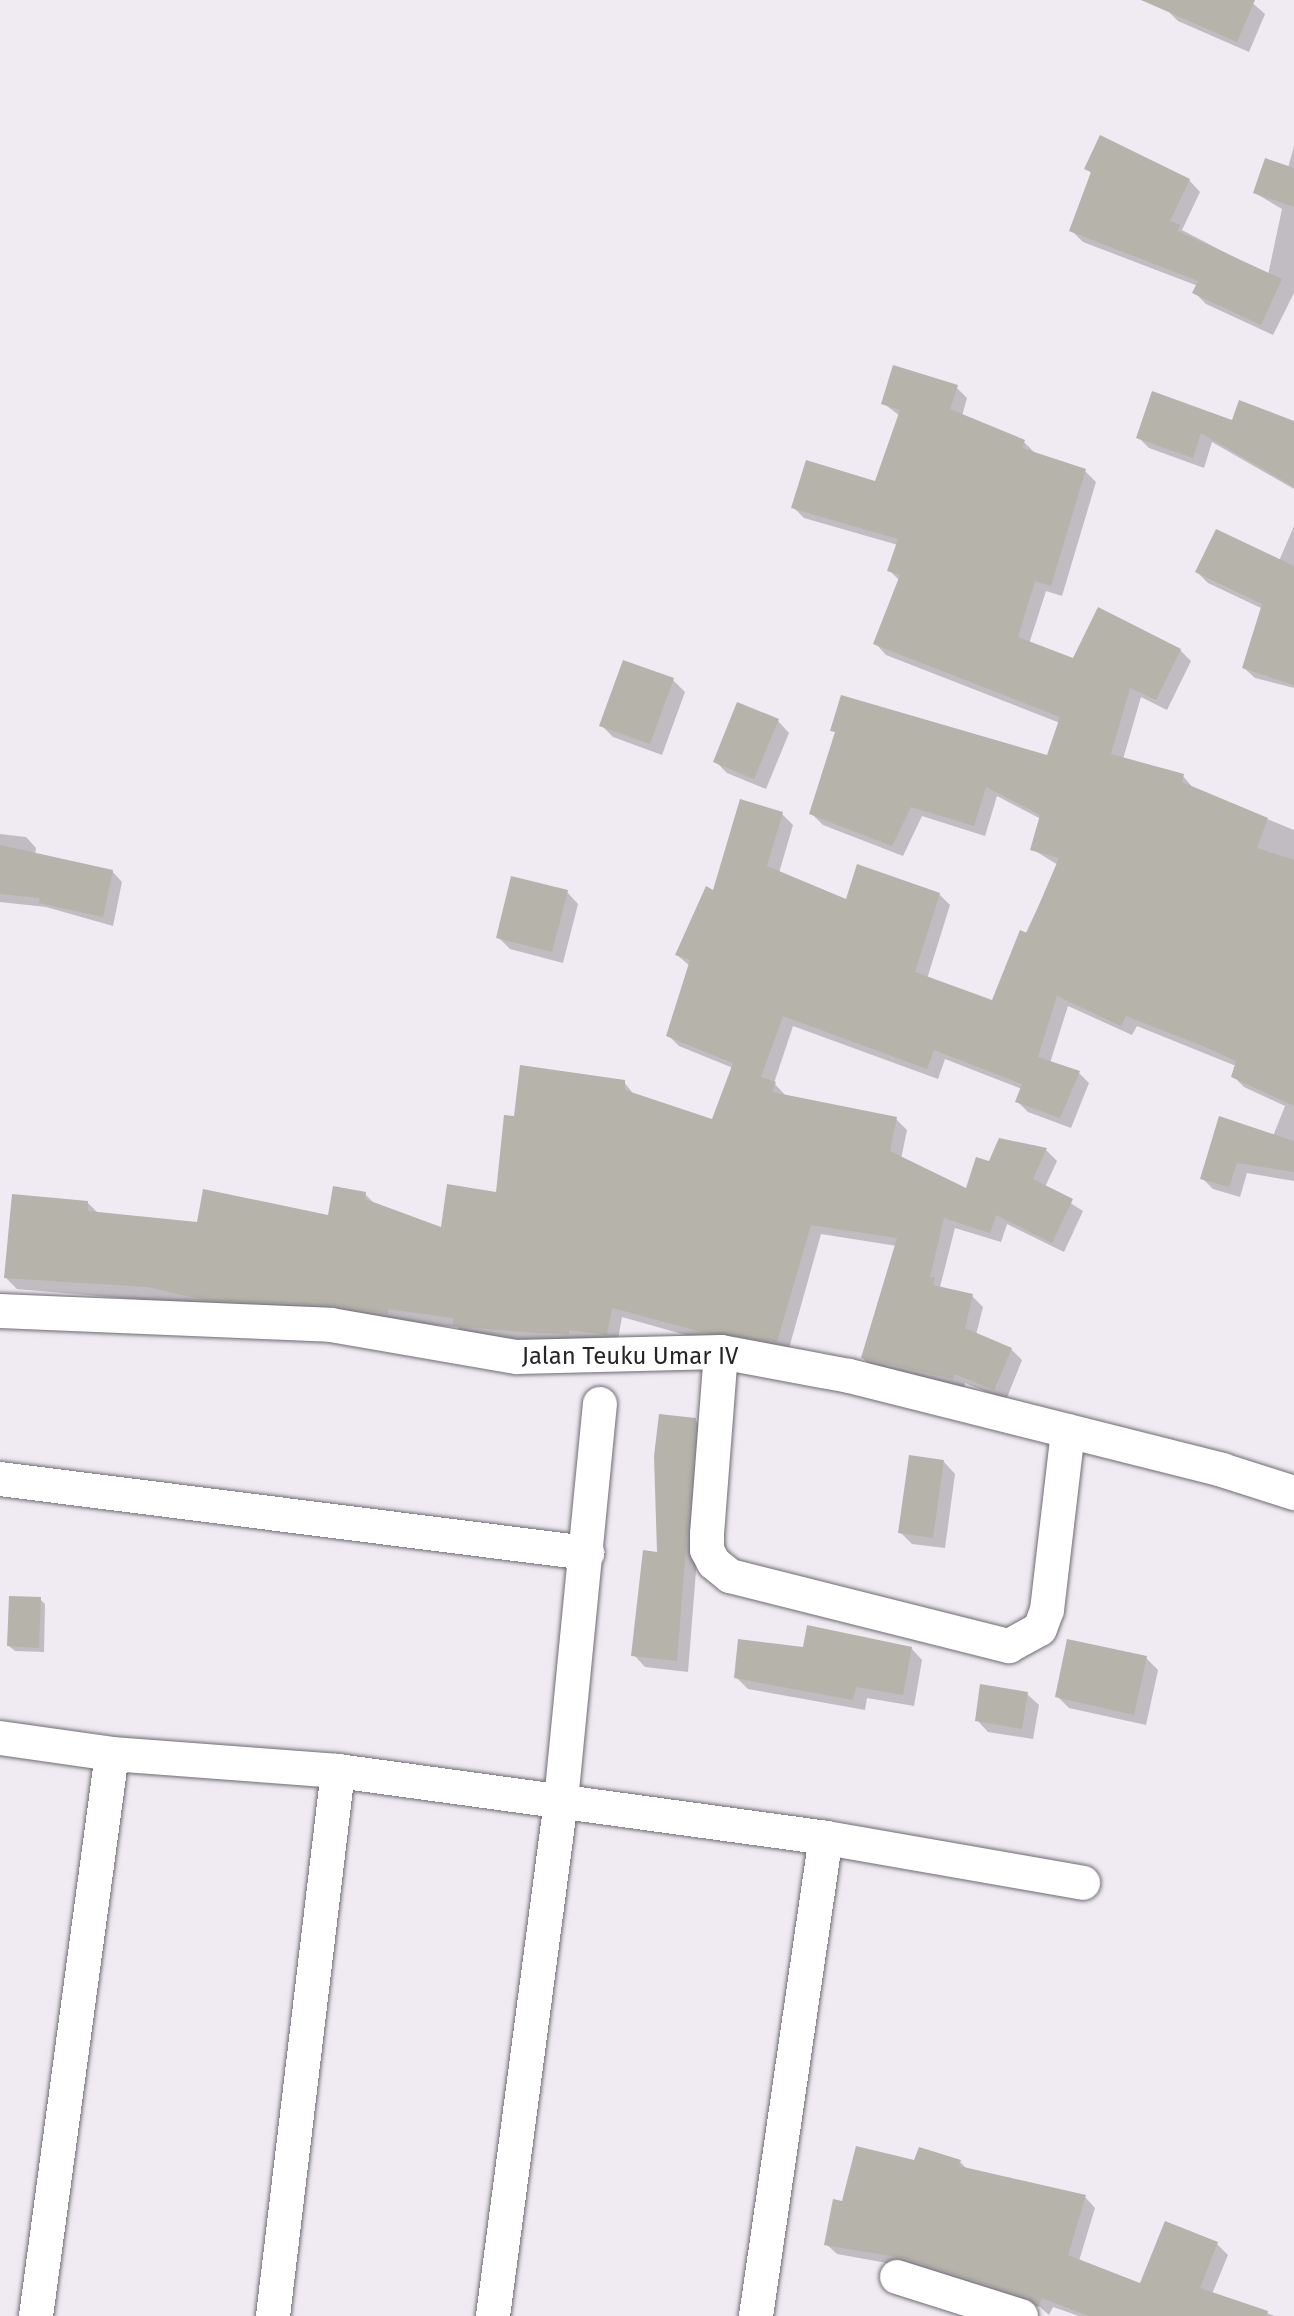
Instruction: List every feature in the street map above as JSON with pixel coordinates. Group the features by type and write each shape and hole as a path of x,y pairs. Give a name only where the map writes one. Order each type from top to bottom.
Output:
{"street":[{"name":"Jalan Teuku Umar IV","path":"0,1311 331,1325 517,1357 721,1352 849,1376 1068,1431 1294,1493"},
{"path":"721,1352 707,1534 714,1563 730,1576 1009,1646 1040,1629 1047,1610 1068,1431"},
{"path":"493,2316 561,1801 600,1404"},
{"path":"0,1479 587,1553"},
{"path":"0,1738 112,1754 338,1771 826,1838 1083,1883"},
{"path":"36,2316 112,1754"},
{"path":"273,2316 338,1771"},
{"path":"756,2316 826,1838"},
{"path":"897,2277 1021,2316"}],"building":[{"path":"1141,0 1255,0 1237,42"},
{"path":"1100,135 1190,179 1170,221 1180,225 1178,231 1282,279 1261,325 1192,293 1198,281 1069,231 1091,172 1084,169"},
{"path":"1265,158 1294,168 1294,207 1253,193"},
{"path":"893,365 958,385 950,409 1025,440 1022,448 1086,469 1051,586 1035,581 1018,637 1073,658 1098,607 1181,649 1156,700 1130,688 1111,754 1184,774 1182,782 1268,818 1257,848 1294,860 1294,1106 1231,1077 1236,1061 1126,1016 1121,1026 1057,996 1038,1057 1080,1071 1060,1118 1015,1102 1022,1084 934,1050 927,1069 783,1016 761,1077 776,1082 772,1092 897,1117 890,1151 966,1188 976,1157 989,1161 999,1138 1047,1148 1033,1179 1073,1199 1052,1243 996,1215 990,1233 944,1218 930,1277 935,1278 933,1285 973,1294 965,1328 1012,1348 994,1390 954,1374 953,1379 861,1358 897,1238 811,1225 777,1342 702,1332 612,1308 607,1335 569,1330 569,1334 537,1333 453,1326 453,1318 388,1309 388,1314 332,1305 204,1300 148,1287 4,1278 12,1194 88,1201 88,1211 197,1222 203,1189 328,1215 333,1186 366,1192 365,1199 441,1227 447,1184 496,1192 504,1115 514,1116 520,1065 625,1080 625,1090 712,1119 733,1063 666,1036 690,960 675,955 706,886 713,890 740,799 783,812 767,866 846,899 857,864 940,893 915,972 992,1000 1020,930 1027,933 1059,858 1030,850 1040,815 986,787 974,826 911,807 892,846 809,814 835,732 830,731 841,695 1047,755 1060,717 873,644 900,575 887,571 898,539 791,508 806,460 875,481 900,410 881,404"},
{"path":"1152,391 1232,420 1239,400 1294,421 1294,487 1201,433 1193,458 1136,438"},
{"path":"1216,529 1294,566 1294,685 1242,668 1262,604 1195,572"},
{"path":"623,660 674,678 650,744 599,726"},
{"path":"737,702 779,719 754,779 713,762"},
{"path":"0,845 113,870 103,917 39,903 40,898 0,894"},
{"path":"511,876 568,890 552,952 496,938"},
{"path":"1219,1116 1294,1141 1294,1172 1237,1163 1229,1187 1200,1179"},
{"path":"659,1414 696,1418 677,1661 631,1656 643,1550 657,1552 654,1456"},
{"path":"909,1455 944,1460 933,1538 898,1533"},
{"path":"9,1596 41,1597 39,1648 7,1646"},
{"path":"807,1625 912,1647 903,1695 856,1687 853,1700 734,1678 738,1639 803,1647"},
{"path":"1067,1639 1147,1656 1134,1715 1055,1697"},
{"path":"980,1684 1028,1692 1022,1729 975,1721"},
{"path":"856,2146 914,2160 919,2147 961,2160 959,2166 1086,2195 1068,2255 1140,2283 1165,2221 1218,2242 1200,2288 1268,2311 1267,2316 1089,2316 1042,2298 1038,2307 1027,2297 903,2258 824,2245 833,2199 842,2201"}]}
